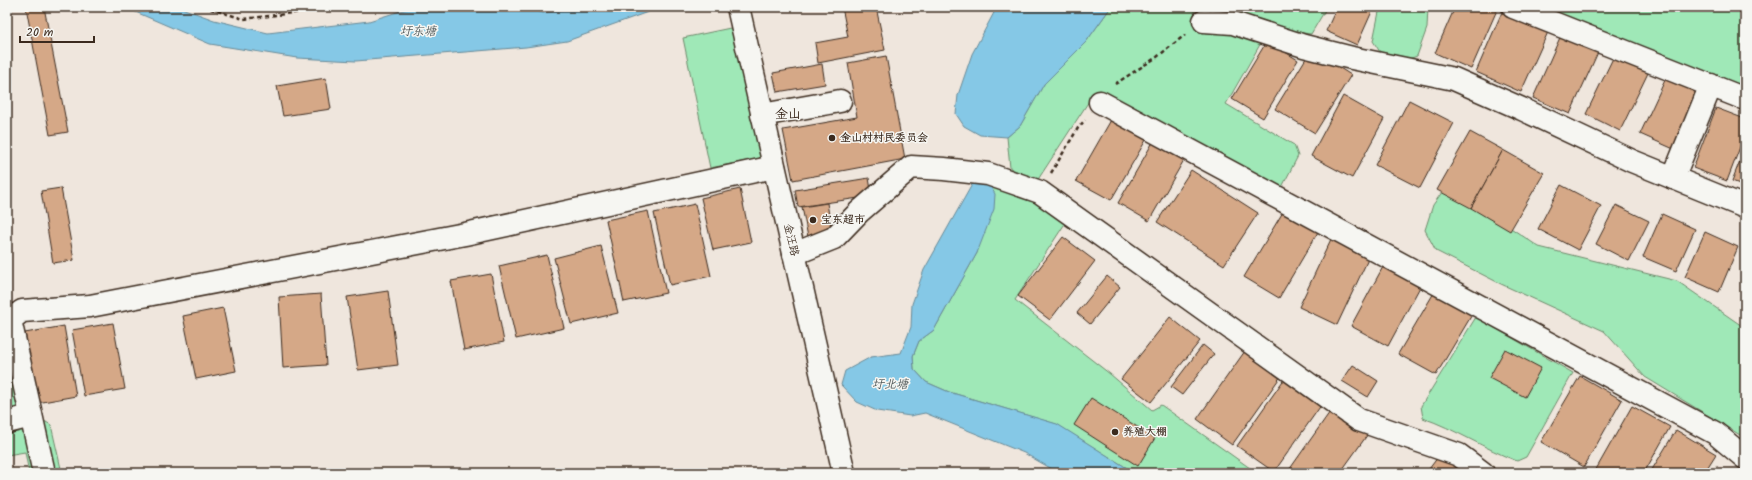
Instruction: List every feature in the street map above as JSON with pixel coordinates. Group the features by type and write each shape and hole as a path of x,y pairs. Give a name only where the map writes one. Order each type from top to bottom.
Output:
{"street":[{"name":"金汪路","path":"738,7 844,473"},
{"path":"1513,7 1745,99"},
{"path":"1204,21 1233,23 1304,46 1352,58 1454,79 1522,109 1632,161 1745,207"},
{"path":"1673,178 1711,86"},
{"path":"762,115 840,101"},
{"path":"1100,102 1715,433 1745,458"},
{"path":"44,473 10,320 22,311 90,306 465,234 774,167"},
{"path":"794,254 834,238 860,212 911,167 944,168 988,174 1040,192 1359,420 1459,455 1483,473"},
{"path":"7,422 32,416"}],"path":[{"path":"204,7 244,19 341,7"}],"green space":[{"path":"1111,7 1194,7 1196,16 1262,41 1226,104 1294,145 1298,156 1281,189 1093,95 1037,181 1010,168 1007,137 1020,126 1044,84 1086,42"},
{"path":"1220,7 1327,7 1311,34 1295,32 1220,14"},
{"path":"1380,7 1428,7 1427,28 1417,56 1406,60 1380,52 1373,41"},
{"path":"1529,7 1745,7 1745,90"},
{"path":"735,27 762,158 710,168 683,38"},
{"path":"989,184 1032,198 1066,222 1015,300 1110,374 1152,410 1161,405 1257,473 1135,473 1056,424 949,392 926,382 914,369 913,356 919,341 934,330 977,253"},
{"path":"1447,185 1539,247 1677,281 1745,328 1745,438 1645,377 1604,331 1501,284 1436,251 1425,230 1433,205"},
{"path":"1476,317 1573,373 1526,457 1517,461 1423,418 1421,406"},
{"path":"7,335 16,404 51,425 62,473 29,473 25,452 7,455"}],"water":[{"name":"圩东塘","path":"124,7 179,7 214,20 268,33 369,21 413,7 524,7 543,13 578,7 662,7 567,41 526,47 356,61 297,58 210,44"},
{"path":"997,7 1111,7 1086,42 1044,84 1020,126 1007,137 980,135 964,126 956,114 958,95 972,54"},
{"name":"圩北塘","path":"974,181 989,184 995,194 994,209 977,253 934,330 919,341 913,356 914,369 926,382 949,392 1057,424 1135,473 1059,473 1024,453 925,413 910,416 877,411 857,402 841,385 845,371 871,357 901,353 911,327 912,304 924,270"}],"building":[{"path":"26,7 44,7 68,132 50,135"},
{"path":"842,7 876,7 885,50 818,63 815,43 848,37"},
{"path":"1337,7 1374,7 1357,45 1326,31"},
{"path":"1455,7 1489,7 1497,10 1471,69 1435,53"},
{"path":"1502,12 1548,32 1521,92 1476,72"},
{"path":"1562,33 1599,50 1570,114 1533,98"},
{"path":"1267,41 1298,60 1263,118 1232,99"},
{"path":"1311,50 1351,75 1315,133 1275,109"},
{"path":"886,56 905,159 793,180 783,130 857,117 848,63"},
{"path":"1614,56 1648,73 1620,131 1586,114"},
{"path":"822,64 825,84 777,92 773,73"},
{"path":"326,78 331,109 283,116 277,86"},
{"path":"1666,78 1702,94 1676,150 1640,134"},
{"path":"1343,96 1384,119 1352,178 1311,156"},
{"path":"1409,100 1454,123 1420,188 1375,165"},
{"path":"1716,108 1745,119 1745,134 1727,181 1693,168"},
{"path":"1111,120 1146,140 1111,200 1076,181"},
{"path":"1470,132 1503,150 1471,208 1437,190"},
{"path":"1153,142 1184,160 1149,221 1118,203"},
{"path":"1745,148 1745,186 1732,181"},
{"path":"1503,150 1544,173 1510,231 1471,208"},
{"path":"1191,170 1258,213 1224,265 1157,222"},
{"path":"869,178 872,196 798,207 795,190"},
{"path":"1561,185 1601,206 1578,250 1538,229"},
{"path":"61,188 74,260 53,263 41,191"},
{"path":"740,189 751,242 713,250 701,198"},
{"path":"827,203 832,233 808,237 802,207"},
{"path":"695,204 711,276 670,285 654,213"},
{"path":"1616,205 1649,221 1629,261 1596,244"},
{"path":"648,211 666,293 624,302 606,220"},
{"path":"1283,212 1318,232 1279,298 1244,277"},
{"path":"1662,214 1695,229 1676,271 1643,257"},
{"path":"1705,232 1738,247 1719,292 1685,277"},
{"path":"1063,237 1095,261 1050,320 1018,296"},
{"path":"1332,237 1370,255 1337,325 1299,307"},
{"path":"601,246 618,313 571,324 554,258"},
{"path":"547,255 564,328 516,339 499,266"},
{"path":"1384,265 1421,285 1388,346 1351,326"},
{"path":"491,274 504,342 464,350 451,281"},
{"path":"1107,276 1120,287 1090,324 1077,313"},
{"path":"388,291 398,365 358,370 347,297"},
{"path":"1435,291 1473,313 1436,375 1398,354"},
{"path":"321,294 326,365 283,368 279,297"},
{"path":"223,308 236,371 196,379 183,316"},
{"path":"1170,317 1200,341 1151,402 1121,379"},
{"path":"113,323 125,389 84,396 72,330"},
{"path":"64,326 76,396 37,403 25,333"},
{"path":"1203,345 1214,354 1182,395 1171,387"},
{"path":"1505,349 1541,368 1525,397 1489,378"},
{"path":"1245,351 1281,376 1232,445 1197,419"},
{"path":"1353,365 1378,381 1368,397 1342,381"},
{"path":"1580,376 1622,400 1584,467 1541,442"},
{"path":"1285,378 1322,404 1274,472 1237,446"},
{"name":"养殖大棚","path":"1091,398 1155,438 1138,466 1074,425"},
{"path":"1632,406 1670,427 1644,473 1594,473"},
{"path":"1332,409 1368,434 1340,473 1287,473"},
{"path":"1676,430 1716,454 1704,473 1650,473"},
{"path":"1441,453 1468,473 1426,473"}],"place":[{"name":"金山村村民委员会","path":"832,138"},
{"name":"宝东超市","path":"813,220"},
{"name":"养殖大棚","path":"1115,432"}],"district":[{"name":"金山","path":"788,114"}]}
